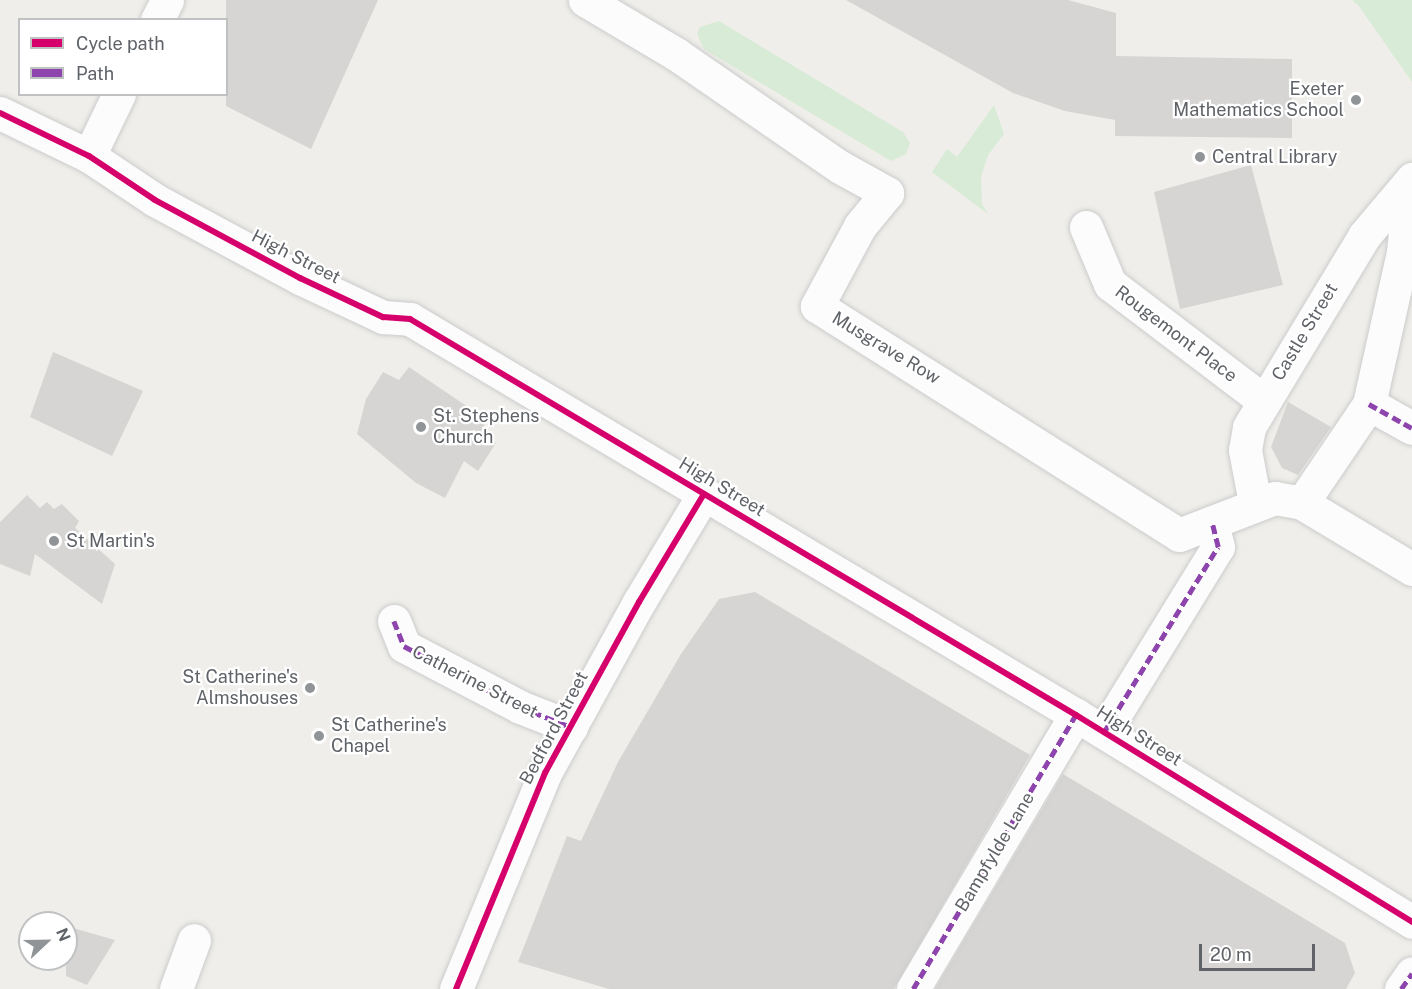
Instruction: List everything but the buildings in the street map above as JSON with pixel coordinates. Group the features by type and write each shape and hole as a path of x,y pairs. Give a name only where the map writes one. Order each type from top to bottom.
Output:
{"street":[{"path":"158,18 167,0"},
{"name":"Musgrave Row","path":"585,0 887,193 860,226 817,306 1179,535 1212,523 1254,503 1275,498 1302,503"},
{"path":"89,156 118,96"},
{"name":"High Street","path":"0,113 89,156 155,200 300,278 383,316 410,319 1076,715 1412,922"},
{"path":"1411,181 1403,252 1369,404 1302,503 1412,569"},
{"name":"Castle Street","path":"1254,503 1245,450 1249,427 1263,400 1364,236 1411,181"},
{"name":"Rougemont Place","path":"1086,227 1110,284 1263,400"},
{"path":"1369,404 1412,428"},
{"name":"Bedford Street","path":"457,989 545,773 639,602 704,494"},
{"path":"1104,732 1218,547 1212,523"},
{"name":"Catherine Street","path":"394,621 404,646 520,707 571,727"},
{"name":"Bampfylde Lane","path":"913,989 1076,715"},
{"path":"176,989 194,940"},
{"path":"1401,989 1412,972"}],"green space":[{"path":"1352,0 1412,0 1412,82 1358,5"},
{"path":"719,21 903,132 910,143 906,154 891,161 704,49 697,34 700,27"},
{"path":"994,105 1004,134 988,155 981,177 982,204 988,214 932,172 947,149 957,157"}],"marked path":[{"path":"1369,404 1412,428"},
{"path":"1104,732 1218,547 1212,523"},
{"path":"394,621 404,646 520,707 571,727"},
{"path":"913,989 1076,715"},
{"path":"1401,989 1412,973"}],"cycle path":[{"path":"0,113 89,156 155,200 300,278 383,317 410,319 1076,715 1412,922"},
{"path":"456,989 545,773 639,602 704,494"}],"place":[{"name":"Exeter Mathematics School","path":"1356,100"},
{"name":"Central Library","path":"1200,157"},
{"name":"St. Stephens Church","path":"421,427"},
{"name":"St Martin's","path":"54,541"},
{"name":"St Catherine's Almshouses","path":"310,688"},
{"name":"St Catherine's Chapel","path":"319,736"}]}
